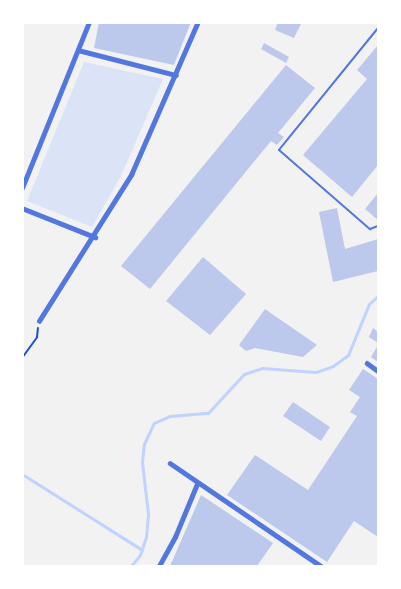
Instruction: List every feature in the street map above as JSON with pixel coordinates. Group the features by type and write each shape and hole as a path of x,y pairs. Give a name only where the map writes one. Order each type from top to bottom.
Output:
{"street":[{"path":"22,188 89,22"},
{"path":"39,321 95,237 132,175 198,22"},
{"path":"78,50 176,75"},
{"path":"22,208 95,237"},
{"path":"368,363 378,371"},
{"path":"170,463 197,484 321,566"},
{"path":"159,566 175,537 197,484"}],"lane":[{"path":"378,28 279,150 370,229 378,226"}],"path":[{"path":"22,358 37,337 39,321"}],"shaded area":[{"path":"84,62 163,79 121,176 92,227 27,201"}],"building":[{"path":"99,22 191,22 174,65 94,48"},
{"path":"278,22 302,22 294,38 275,30"},
{"path":"264,43 289,57 286,63 261,49"},
{"path":"378,45 378,165 352,197 303,155 367,79 357,70"},
{"path":"286,65 315,88 278,133 284,137 277,145 271,141 150,289 121,266"},
{"path":"378,193 378,220 365,209"},
{"path":"337,208 345,249 378,239 378,271 333,282 319,212"},
{"path":"203,257 246,294 210,335 166,301"},
{"path":"265,309 317,345 303,357 255,348 246,351 239,345"},
{"path":"373,328 378,332 378,343 369,337"},
{"path":"378,345 378,362 371,357"},
{"path":"363,369 378,379 378,537 354,521 327,562 227,495 255,455 308,490 357,416 350,412 360,397 349,390"},
{"path":"293,402 330,427 321,441 283,416"},
{"path":"201,495 273,543 257,566 170,566"}],"waterway":[{"path":"131,566 140,555 146,537 148,514 142,462 144,444 154,423 170,416 208,413 244,374 262,368 316,372 333,366 348,355 369,304 378,296"},
{"path":"22,474 142,550"}]}
